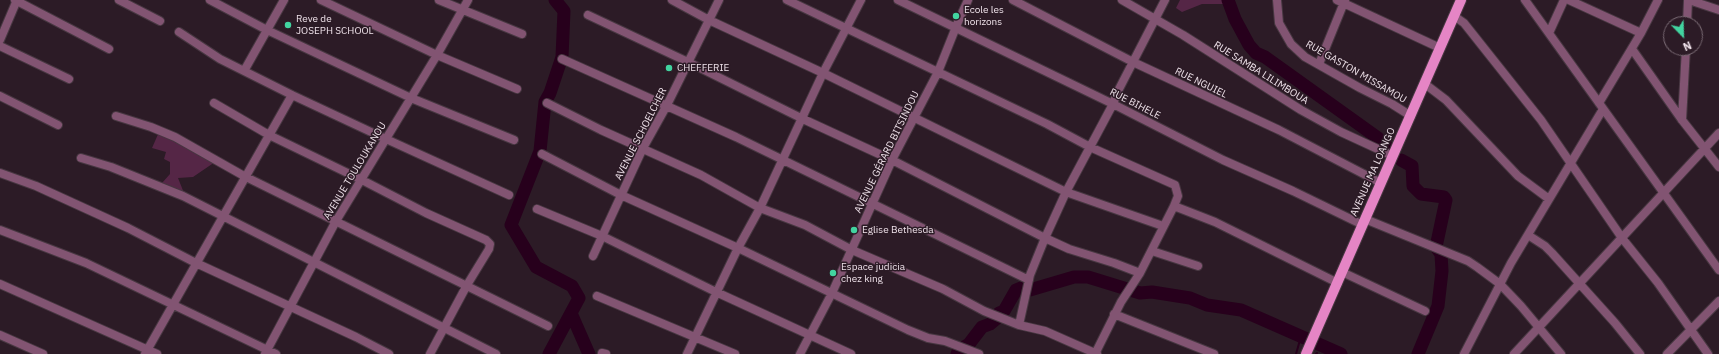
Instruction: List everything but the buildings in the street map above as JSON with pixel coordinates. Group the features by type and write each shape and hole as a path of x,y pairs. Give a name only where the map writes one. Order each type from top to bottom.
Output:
{"main road":[{"name":"AVENUE MA LOANGO","path":"1306,354 1461,0"}],"street":[{"path":"0,40 16,0 109,49"},
{"path":"119,0 160,21"},
{"path":"210,0 266,30 411,98 514,140"},
{"path":"244,71 284,0"},
{"path":"321,0 438,55 517,89"},
{"path":"439,0 522,34"},
{"name":"AVENUE TOULOUKANOU","path":"266,352 336,221 438,55 468,0"},
{"path":"672,0 709,20 823,73 1066,192 1163,226"},
{"name":"AVENUE SCHOELCHER","path":"593,256 643,148 667,105 719,0"},
{"path":"547,103 701,175 760,208 805,225 852,250 943,289 984,311 1019,325 1045,332 1096,354 1120,302 1140,273 1174,206 1178,196 1175,185 1090,147 1047,124 847,30 787,0"},
{"path":"687,354 738,248 760,208 803,119 823,73 862,0"},
{"name":"RUE BIHELE","path":"898,0 1113,104 1223,160 1364,222 1468,261 1500,284 1561,354"},
{"name":"AVENUE GÉRARD BITSINDOU","path":"800,354 832,293 892,160 938,72 968,0"},
{"name":"RUE NGUIEL","path":"1013,0 1134,62 1280,130 1381,183"},
{"name":"RUE SAMBA LILIMBOUA","path":"1122,0 1301,110 1393,156"},
{"path":"1019,325 1030,273 1045,238 1066,192 1113,104 1118,91 1165,0"},
{"name":"RUE GASTON MISSAMOU","path":"1277,0 1279,23 1291,44 1305,57 1392,104 1411,116"},
{"path":"1525,0 1719,270"},
{"path":"1549,33 1564,0"},
{"path":"1569,0 1641,33"},
{"path":"1464,354 1500,284 1570,164 1658,0"},
{"path":"1687,16 1688,0 1719,10"},
{"path":"1319,64 1332,35 1342,1 1440,48"},
{"path":"588,15 688,62 803,119 892,160 1045,238 1069,249 1140,273"},
{"path":"1454,16 1464,23 1541,120 1622,238 1658,283 1708,354"},
{"path":"179,32 220,59 292,95 510,195"},
{"path":"0,46 69,78"},
{"path":"1632,49 1682,120 1719,167"},
{"path":"1682,120 1686,56"},
{"path":"562,59 667,105 783,159 1029,280"},
{"path":"1425,84 1446,100 1518,176 1549,199"},
{"path":"146,352 244,176 292,95"},
{"path":"0,96 58,125"},
{"path":"214,103 268,135 362,180 426,213 486,240 490,244 489,249 467,285 445,329 430,354"},
{"path":"116,116 151,127 175,137 244,176 548,326"},
{"path":"1514,354 1719,133"},
{"path":"542,154 621,195 738,248 908,330 928,338 945,341 979,354"},
{"path":"81,158 111,167 183,196 496,354"},
{"path":"0,173 36,186 128,228 389,354"},
{"path":"1174,206 1215,222 1254,243 1338,283"},
{"path":"537,209 602,236 716,292 851,354"},
{"path":"0,230 86,263 172,304 266,352 276,354"},
{"path":"1528,235 1545,246 1552,253 1580,283 1640,354"},
{"path":"1152,251 1198,266"},
{"path":"1342,272 1425,312"},
{"path":"0,284 146,352 157,354"},
{"path":"597,296 735,354"},
{"path":"1667,354 1719,301"},
{"path":"1114,314 1214,354"},
{"path":"0,334 43,354"}],"shaded area":[{"path":"1180,0 1225,0 1224,4 1202,4 1182,12 1176,8"},
{"path":"159,132 215,162 193,177 178,178 184,193 162,183 170,174 170,162 164,159 166,152 152,148"}],"waterway":[{"path":"549,354 579,298 572,286 536,267 511,225 540,151 545,102 550,93 562,57 564,11 555,0"},
{"path":"1228,0 1235,19 1249,45 1256,53 1265,57 1378,138 1387,147"},
{"path":"1401,160 1412,166 1413,186 1421,194 1444,197 1446,200 1436,247 1441,254 1442,271 1438,306 1418,354"},
{"path":"957,354 959,350 969,344 982,327 990,324 996,319 999,313 1004,311 1016,290 1021,288 1030,290 1074,277 1088,277 1140,293 1152,292 1190,298 1207,305 1241,310 1341,354"},
{"path":"571,313 589,354"},
{"path":"1296,354 1300,340"}],"place":[{"name":"Ecole les horizons","path":"956,16"},
{"name":"Reve de JOSEPH SCHOOL","path":"288,25"},
{"name":"CHEFFERIE","path":"669,68"},
{"name":"Eglise Bethesda","path":"854,230"},
{"name":"Espace judicia chez king","path":"833,273"}]}
